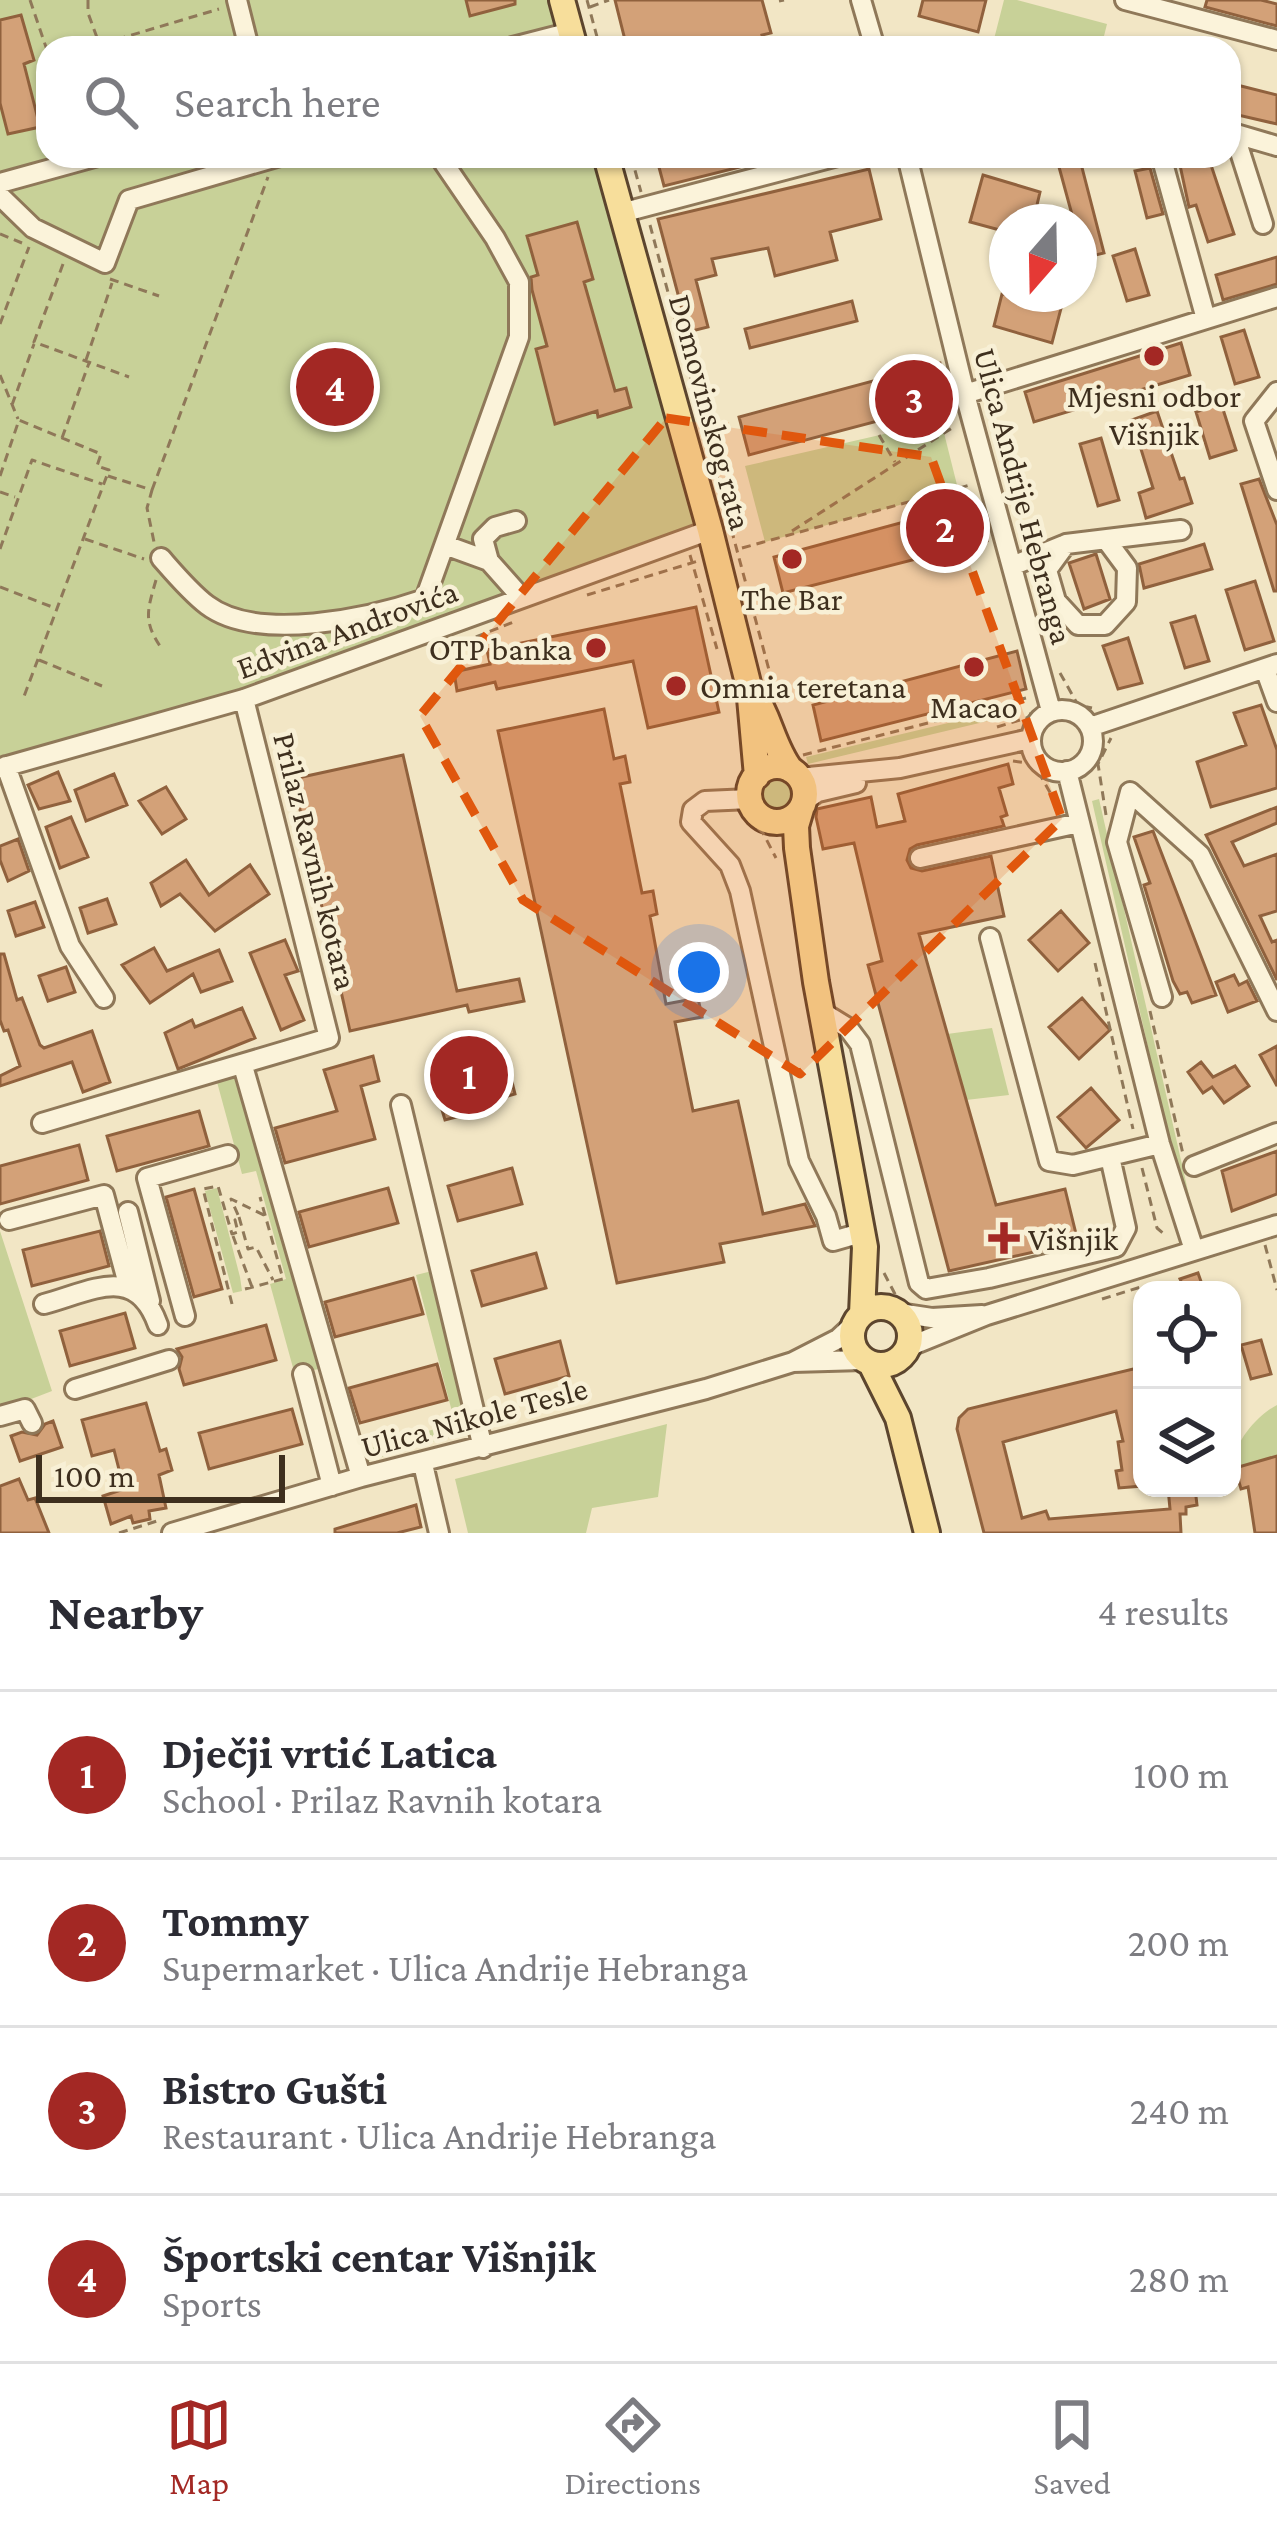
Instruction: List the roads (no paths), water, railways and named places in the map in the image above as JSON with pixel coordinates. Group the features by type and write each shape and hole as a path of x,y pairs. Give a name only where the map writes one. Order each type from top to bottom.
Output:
{"main road":[{"path":"562,0 572,36"},
{"name":"Domovinskog rata","path":"612,168 633,209 749,687 753,787"},
{"name":"Domovinskog rata","path":"749,687 766,711 779,754 799,776 797,848 822,1012 863,1240 894,1311"},
{"path":"776,767 799,776 787,821 768,820 756,812 753,787 776,767"},
{"name":"Domovinskog rata","path":"768,820 790,881 806,908"},
{"name":"Domovinskog rata","path":"858,1319 863,1240"},
{"path":"898,1418 909,1329 894,1311 878,1307 858,1319 852,1343 898,1418 927,1533"},
{"path":"867,1362 884,1366 904,1353"}],"street":[{"path":"861,0 872,36"},
{"path":"1125,0 1277,40"},
{"path":"232,3 244,36"},
{"path":"1241,135 1277,146"},
{"path":"1241,159 1263,224"},
{"path":"0,183 54,168"},
{"path":"0,196 33,227 105,263 129,200 240,168"},
{"path":"161,558 209,608 247,622 294,624 357,617 424,599 519,337 519,282 448,168"},
{"path":"633,209 792,168"},
{"name":"Ulica Andrije Hebranga","path":"910,168 1051,711"},
{"path":"1164,168 1207,319"},
{"path":"965,394 1277,297"},
{"path":"1277,392 1253,422 1277,490"},
{"path":"489,562 483,539 487,532 516,521"},
{"path":"1012,566 1066,544 1181,530"},
{"path":"1066,544 1048,570 1056,601 1078,625 1105,625 1126,602 1126,568 1107,541"},
{"path":"445,544 489,562 521,597"},
{"name":"Edvina Androvića","path":"3,767 244,699 521,597 714,549"},
{"path":"1093,718 1090,755 1067,771 1041,764 1030,739 1036,722 1051,711 1093,718 1271,666 1277,701"},
{"name":"Prilaz Ravnih kotara","path":"243,1066 329,1038 244,699"},
{"path":"799,776 818,792 1030,739"},
{"path":"3,767 70,946 104,998"},
{"path":"1067,771 1160,1144 1194,1250"},
{"path":"753,787 705,802 692,810 691,821 730,865 740,891 800,1161 833,1241 863,1240"},
{"path":"1162,997 1117,842 1130,792 1200,855 1277,1011"},
{"path":"920,858 1079,823"},
{"path":"990,938 1049,1161 1073,1165 1160,1144"},
{"path":"822,1012 848,1028 860,1044 919,1283 926,1289 989,1279 1116,1246 1126,1228 1110,1157"},
{"path":"42,1123 243,1066 361,1478"},
{"path":"401,1105 483,1448"},
{"path":"1194,1166 1277,1133"},
{"path":"185,1316 147,1178 228,1155"},
{"path":"9,1220 104,1196 129,1288"},
{"path":"128,1212 158,1325"},
{"path":"904,1353 987,1315 1269,1228"},
{"path":"44,1304 118,1284 138,1292 151,1306"},
{"path":"894,1311 932,1318 987,1315"},
{"name":"Ulica Nikole Tesle","path":"172,1533 793,1362 838,1339 858,1319"},
{"path":"75,1389 169,1360"},
{"name":"Ulica Nikole Tesle","path":"793,1362 867,1362"},
{"path":"303,1374 332,1486"},
{"path":"0,1415 25,1409 32,1424"},
{"path":"424,1464 440,1533"}],"place":[{"name":"Mjesni odbor Višnjik","path":"1154,356"},
{"name":"Športski centar Višnjik","path":"335,387"},
{"name":"Bistro Gušti","path":"914,399"},
{"name":"Tommy","path":"945,528"},
{"name":"The Bar","path":"792,559"},
{"name":"OTP banka","path":"596,648"},
{"name":"Macao","path":"974,667"},
{"name":"Omnia teretana","path":"676,686"},
{"name":"Dječji vrtić Latica","path":"469,1075"},
{"name":"Višnjik","path":"1004,1238"}]}
